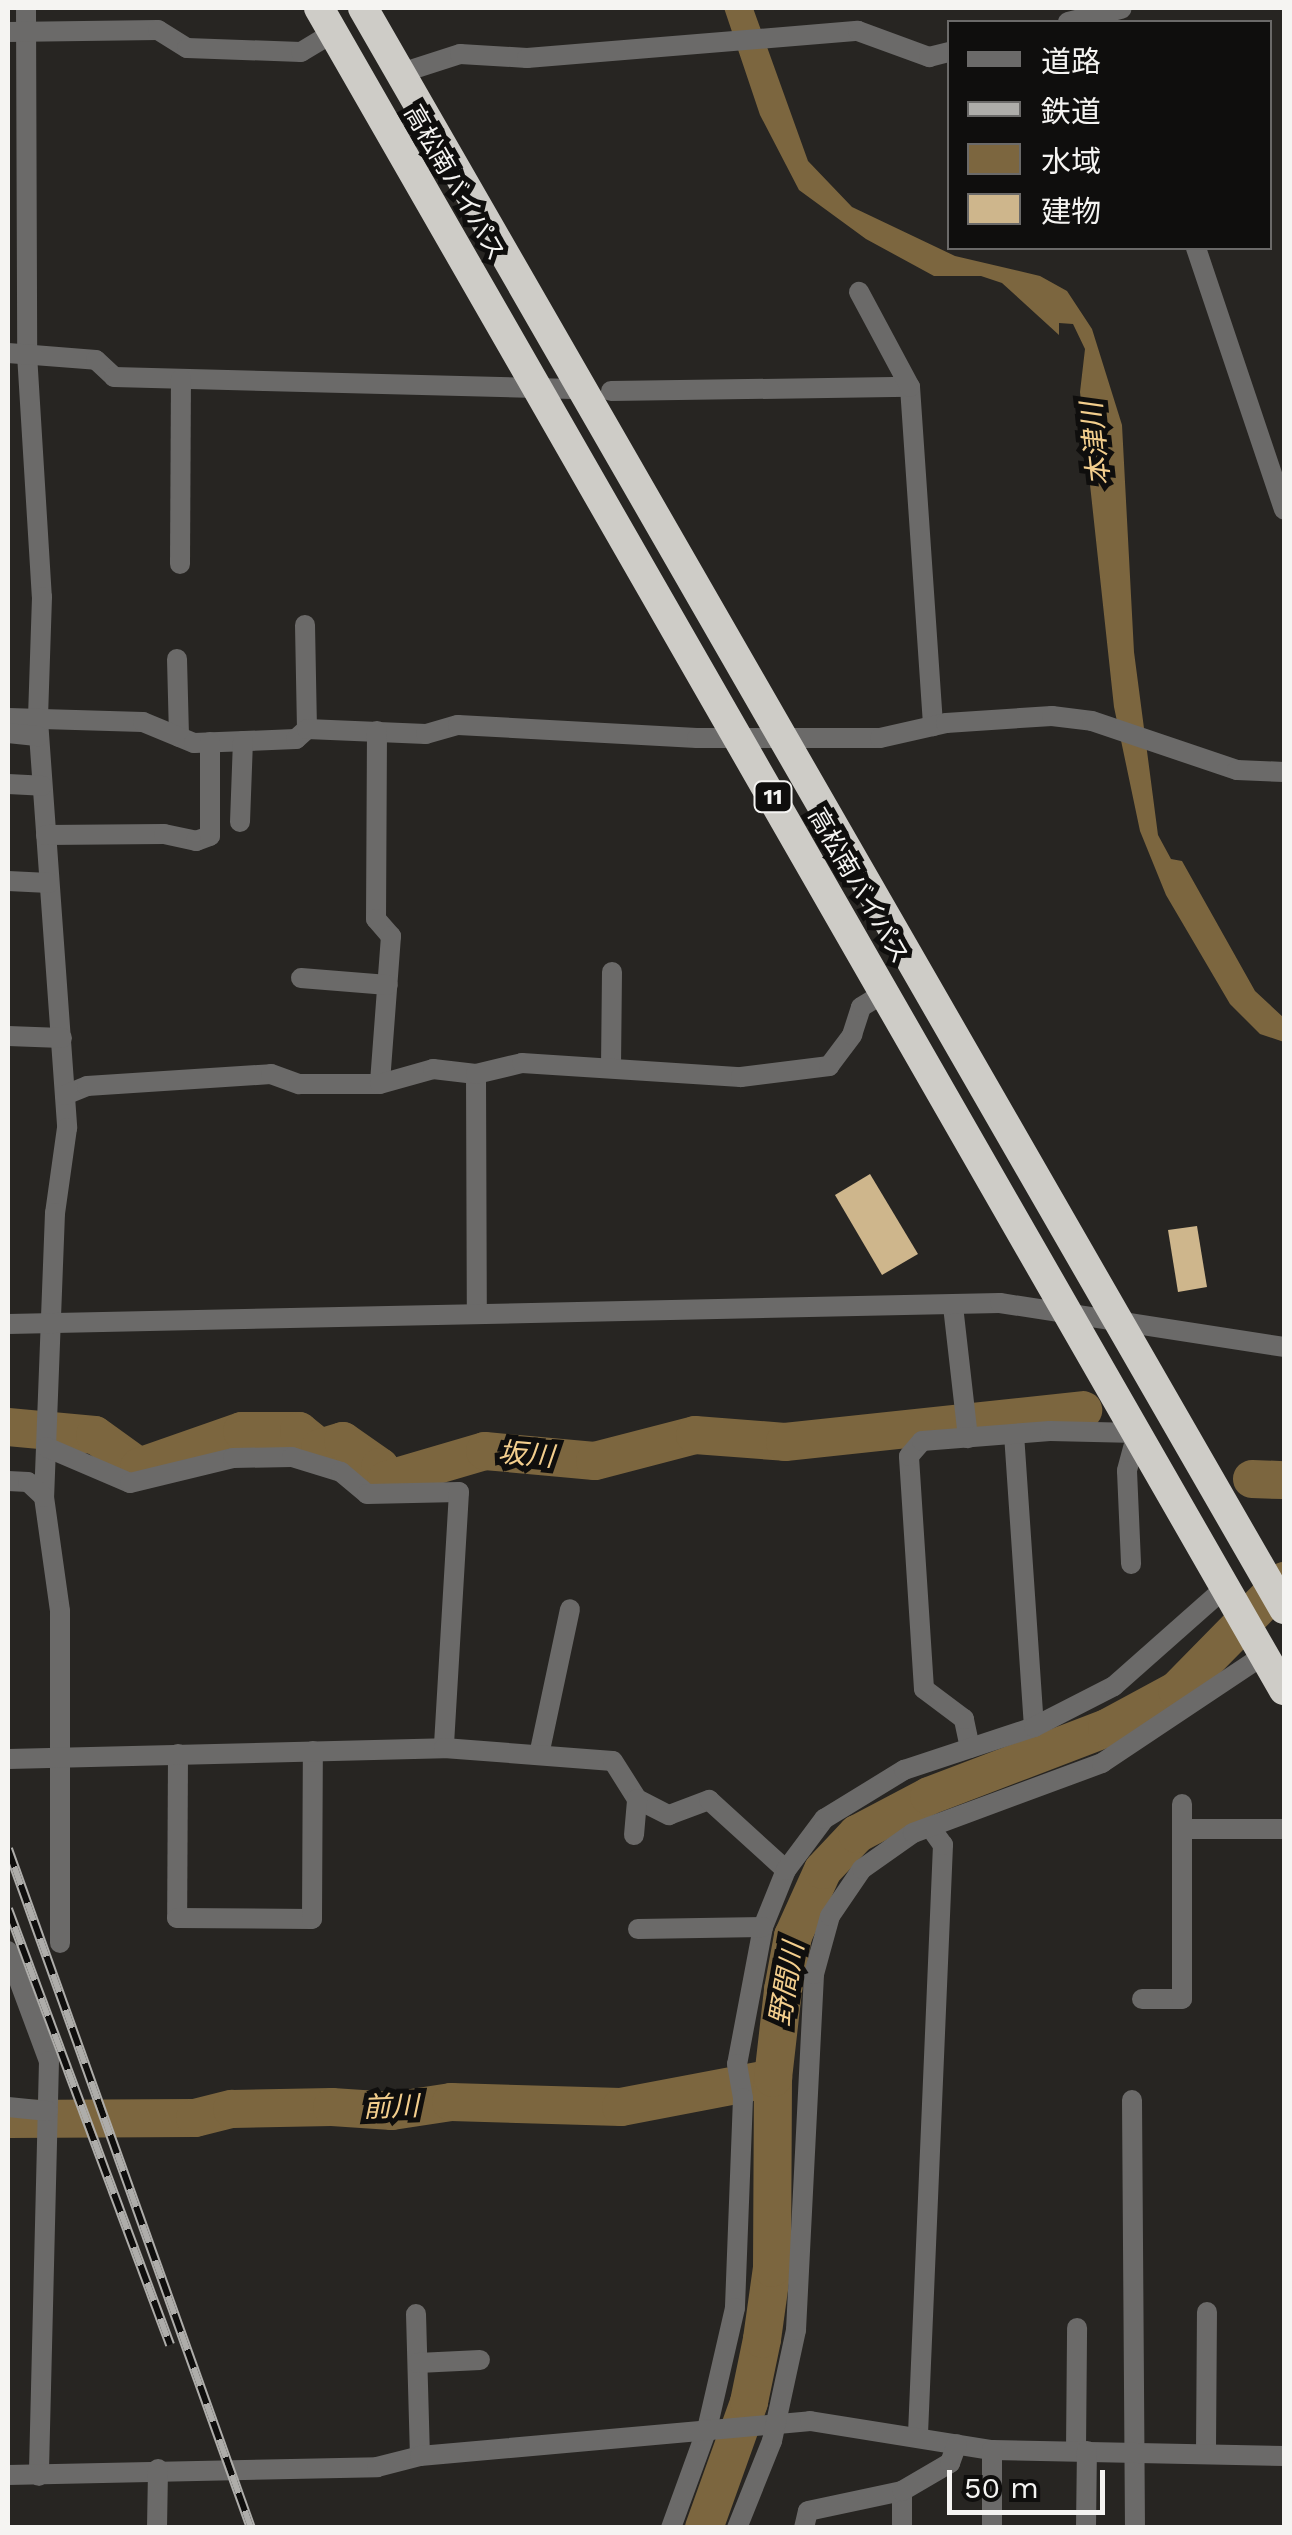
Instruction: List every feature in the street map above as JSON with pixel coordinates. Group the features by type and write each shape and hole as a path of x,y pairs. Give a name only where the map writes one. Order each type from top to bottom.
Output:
{"highway":[{"name":"高松南バイパス","path":"363,8 596,390 781,736 1121,1320 1284,1609"},
{"name":"高松南バイパス","path":"326,20 1284,1690"}],"street":[{"path":"26,8 16,32 17,353 42,596 38,728 65,1095 50,1324 44,1497 60,1610 60,1943"},
{"path":"1080,20 1122,13"},
{"path":"16,32 158,30 187,48 301,52 326,20"},
{"path":"401,74 460,54 527,58 858,30 929,56 947,53"},
{"path":"1197,250 1284,510"},
{"path":"859,292 910,387 932,726"},
{"path":"17,353 96,360 114,376 181,379 538,390 910,387"},
{"path":"180,564 181,379"},
{"path":"8,732 143,722 179,736 210,742 296,740 307,729 305,624"},
{"path":"177,659 179,736"},
{"path":"307,729 426,734 458,726 496,732 880,738 932,726 1052,716 1092,722 1236,770 1284,772"},
{"path":"8,718 38,728"},
{"path":"378,731 376,918 392,936 380,1084"},
{"path":"240,822 243,741"},
{"path":"46,835 164,834 196,841 210,836 210,742"},
{"path":"8,784 42,786"},
{"path":"8,881 50,883"},
{"path":"610,1067 612,972"},
{"path":"301,978 388,984"},
{"path":"65,1095 88,1086 271,1074 299,1084 380,1084 433,1069 476,1074 522,1063 741,1077 829,1066 852,1035 861,1007 884,993"},
{"path":"8,1036 62,1038"},
{"path":"476,1074 477,1313"},
{"path":"8,1324 953,1306 1066,1310 1284,1347"},
{"path":"953,1306 966,1425"},
{"path":"970,1748 964,1718 924,1689 909,1456 922,1441 966,1425 1014,1434 1137,1434 1126,1470 1131,1564"},
{"path":"1014,1434 1034,1727"},
{"path":"46,1435 130,1483 233,1458 292,1457 340,1472 366,1494 459,1492 444,1748"},
{"path":"8,1481 28,1482 44,1497"},
{"path":"671,2528 711,2428 735,2308 743,2098 737,2064 763,1927 786,1870 824,1818 904,1770 1034,1727 1114,1686 1226,1587"},
{"path":"539,1755 570,1609"},
{"path":"737,2528 772,2423 796,2330 808,2066 822,1945 830,1916 862,1869 930,1827 1102,1763 1261,1649"},
{"path":"8,1758 444,1748 613,1761 636,1799 668,1815 709,1800 786,1870"},
{"path":"178,1754 177,1918 312,1919 314,1751"},
{"path":"634,1836 636,1799"},
{"path":"1142,1999 1182,1998 1182,1804"},
{"path":"918,2434 943,1844 930,1827"},
{"path":"1184,1829 1284,1829"},
{"path":"638,1929 763,1927"},
{"path":"8,1950 50,2061 39,2476"},
{"path":"1132,2100 1135,2528"},
{"path":"8,2107 48,2110"},
{"path":"1206,2451 1208,2312"},
{"path":"416,2314 420,2456"},
{"path":"1077,2328 1086,2528"},
{"path":"418,2363 480,2360"},
{"path":"8,2475 377,2466 420,2456 772,2423 918,2434 992,2450 1134,2448 1284,2456"},
{"path":"804,2528 808,2511 902,2491 950,2463 957,2444"},
{"path":"992,2450 992,2528"},
{"path":"156,2528 158,2470"},
{"path":"902,2491 902,2528"}],"water":[{"name":"本津川","path":"724,8 753,8 808,161 852,207 955,256 1040,276 1067,291 1092,329 1122,425 1134,652 1158,835 1171,859 1182,861 1255,991 1284,1018 1284,1042 1260,1034 1230,1004 1166,895 1140,831 1114,707 1080,392 1085,349 1073,324 1059,323 1059,335 1002,283 981,276 934,276 866,239 799,190 760,115"}],"building":[{"path":"870,1174 918,1254 882,1275 835,1195"},
{"path":"1197,1226 1207,1287 1178,1292 1168,1230"}],"waterway":[{"name":"坂川","path":"8,1427 95,1435 139,1467 242,1431 299,1431 320,1448 343,1441 380,1467 386,1480 485,1451 595,1461 695,1435 785,1442 1083,1410"},
{"name":"坂川","path":"1252,1479 1284,1480"},
{"name":"野間川","path":"704,2528 749,2402 762,2339 772,2268 773,2078 783,1990 793,1936 823,1870 857,1834 929,1796 1107,1728 1177,1690 1284,1581"},
{"name":"前川","path":"8,2119 195,2118 232,2109 332,2107 392,2111 451,2102 621,2107 773,2078"}],"railway":[{"path":"8,1849 251,2528"},
{"path":"8,1909 170,2345"}]}
